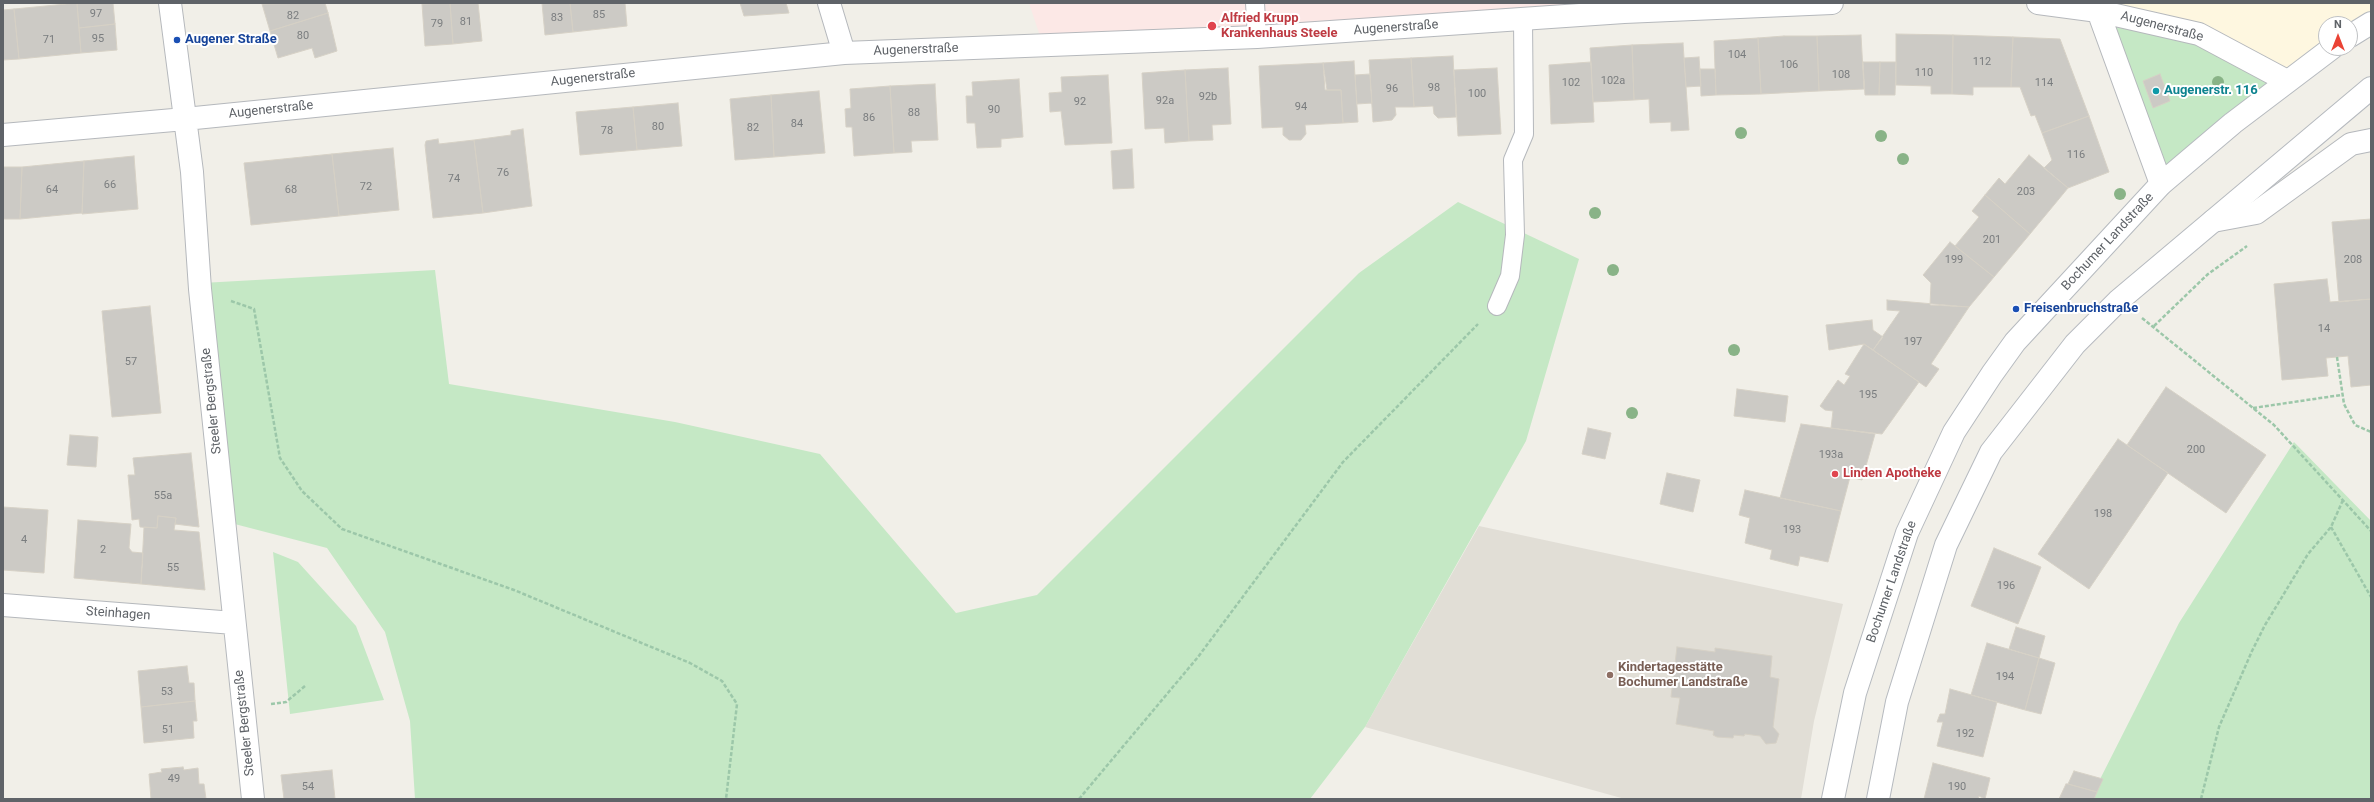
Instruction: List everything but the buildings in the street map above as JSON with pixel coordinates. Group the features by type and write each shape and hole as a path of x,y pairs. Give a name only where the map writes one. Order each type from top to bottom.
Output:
{"street":[{"name":"Steeler Bergstraße","path":"170,3 185,119 200,289 253,799"},
{"path":"829,3 844,53"},
{"name":"Augenerstraße","path":"3,135 185,119 844,53 1257,37 1523,19 1832,3"},
{"name":"Augenerstraße","path":"2038,3 2098,11 2200,34 2287,80"},
{"name":"Augenerstraße","path":"2098,11 2161,184"},
{"path":"2358,31 2371,23"},
{"name":"Bochumer Landstraße","path":"1833,799 1855,693 1906,533 1954,432 2015,342 2161,184 2287,80 2321,56"},
{"path":"1878,799 1897,702 1946,545 1992,452 2075,344 2118,301 2371,88"},
{"path":"2213,220 2256,213 2351,144 2371,140"},
{"name":"Steinhagen","path":"3,605 234,623"}],"lane":[{"path":"1255,3 1257,37"},
{"path":"1497,306 1510,276 1515,235 1513,160 1524,134 1523,19"}],"path":[{"path":"200,289 254,309 280,458 302,491 342,529 514,590 690,663 722,681 737,704 726,799"},
{"path":"1079,799 1198,657 1343,462 1497,306"},
{"path":"2154,326 2274,425 2371,531"},
{"path":"2337,357 2341,395 2355,425 2371,432"},
{"path":"2253,408 2341,395"},
{"path":"2201,799 2219,727 2249,658 2265,625 2304,560 2331,527 2343,500"},
{"path":"2331,527 2371,597"},
{"path":"286,702 305,686"}],"shaded area":[{"name":"Alfried Krupp Krankenhaus Steele","path":"1029,3 1799,3 1042,42"},
{"path":"2055,3 2371,3 2371,22 2358,23 2358,16 2318,16 2318,55 2287,80"},
{"name":"Kindertagesstätte Bochumer Landstraße","path":"1479,526 1843,604 1814,721 1801,799 1625,799 1365,727"}],"green space":[{"path":"2102,12 2150,23 2283,81 2162,181"},
{"path":"1458,202 1579,259 1526,441 1365,727 1310,799 415,799 410,721 385,632 327,548 227,522 202,283 435,270 449,384 675,422 820,454 956,613 1037,595 1359,273"},
{"path":"2294,442 2371,521 2371,799 2090,799 2179,623"},
{"path":"273,552 298,562 356,626 384,700 290,714"}],"place":[{"name":"Alfried Krupp Krankenhaus Steele","path":"1212,26"},
{"name":"Augener Straße","path":"177,40"},
{"name":"Augenerstr. 116","path":"2156,91"},
{"name":"Freisenbruchstraße","path":"2016,309"},
{"name":"Linden Apotheke","path":"1835,474"},
{"name":"Kindertagesstätte Bochumer Landstraße","path":"1610,675"}]}
